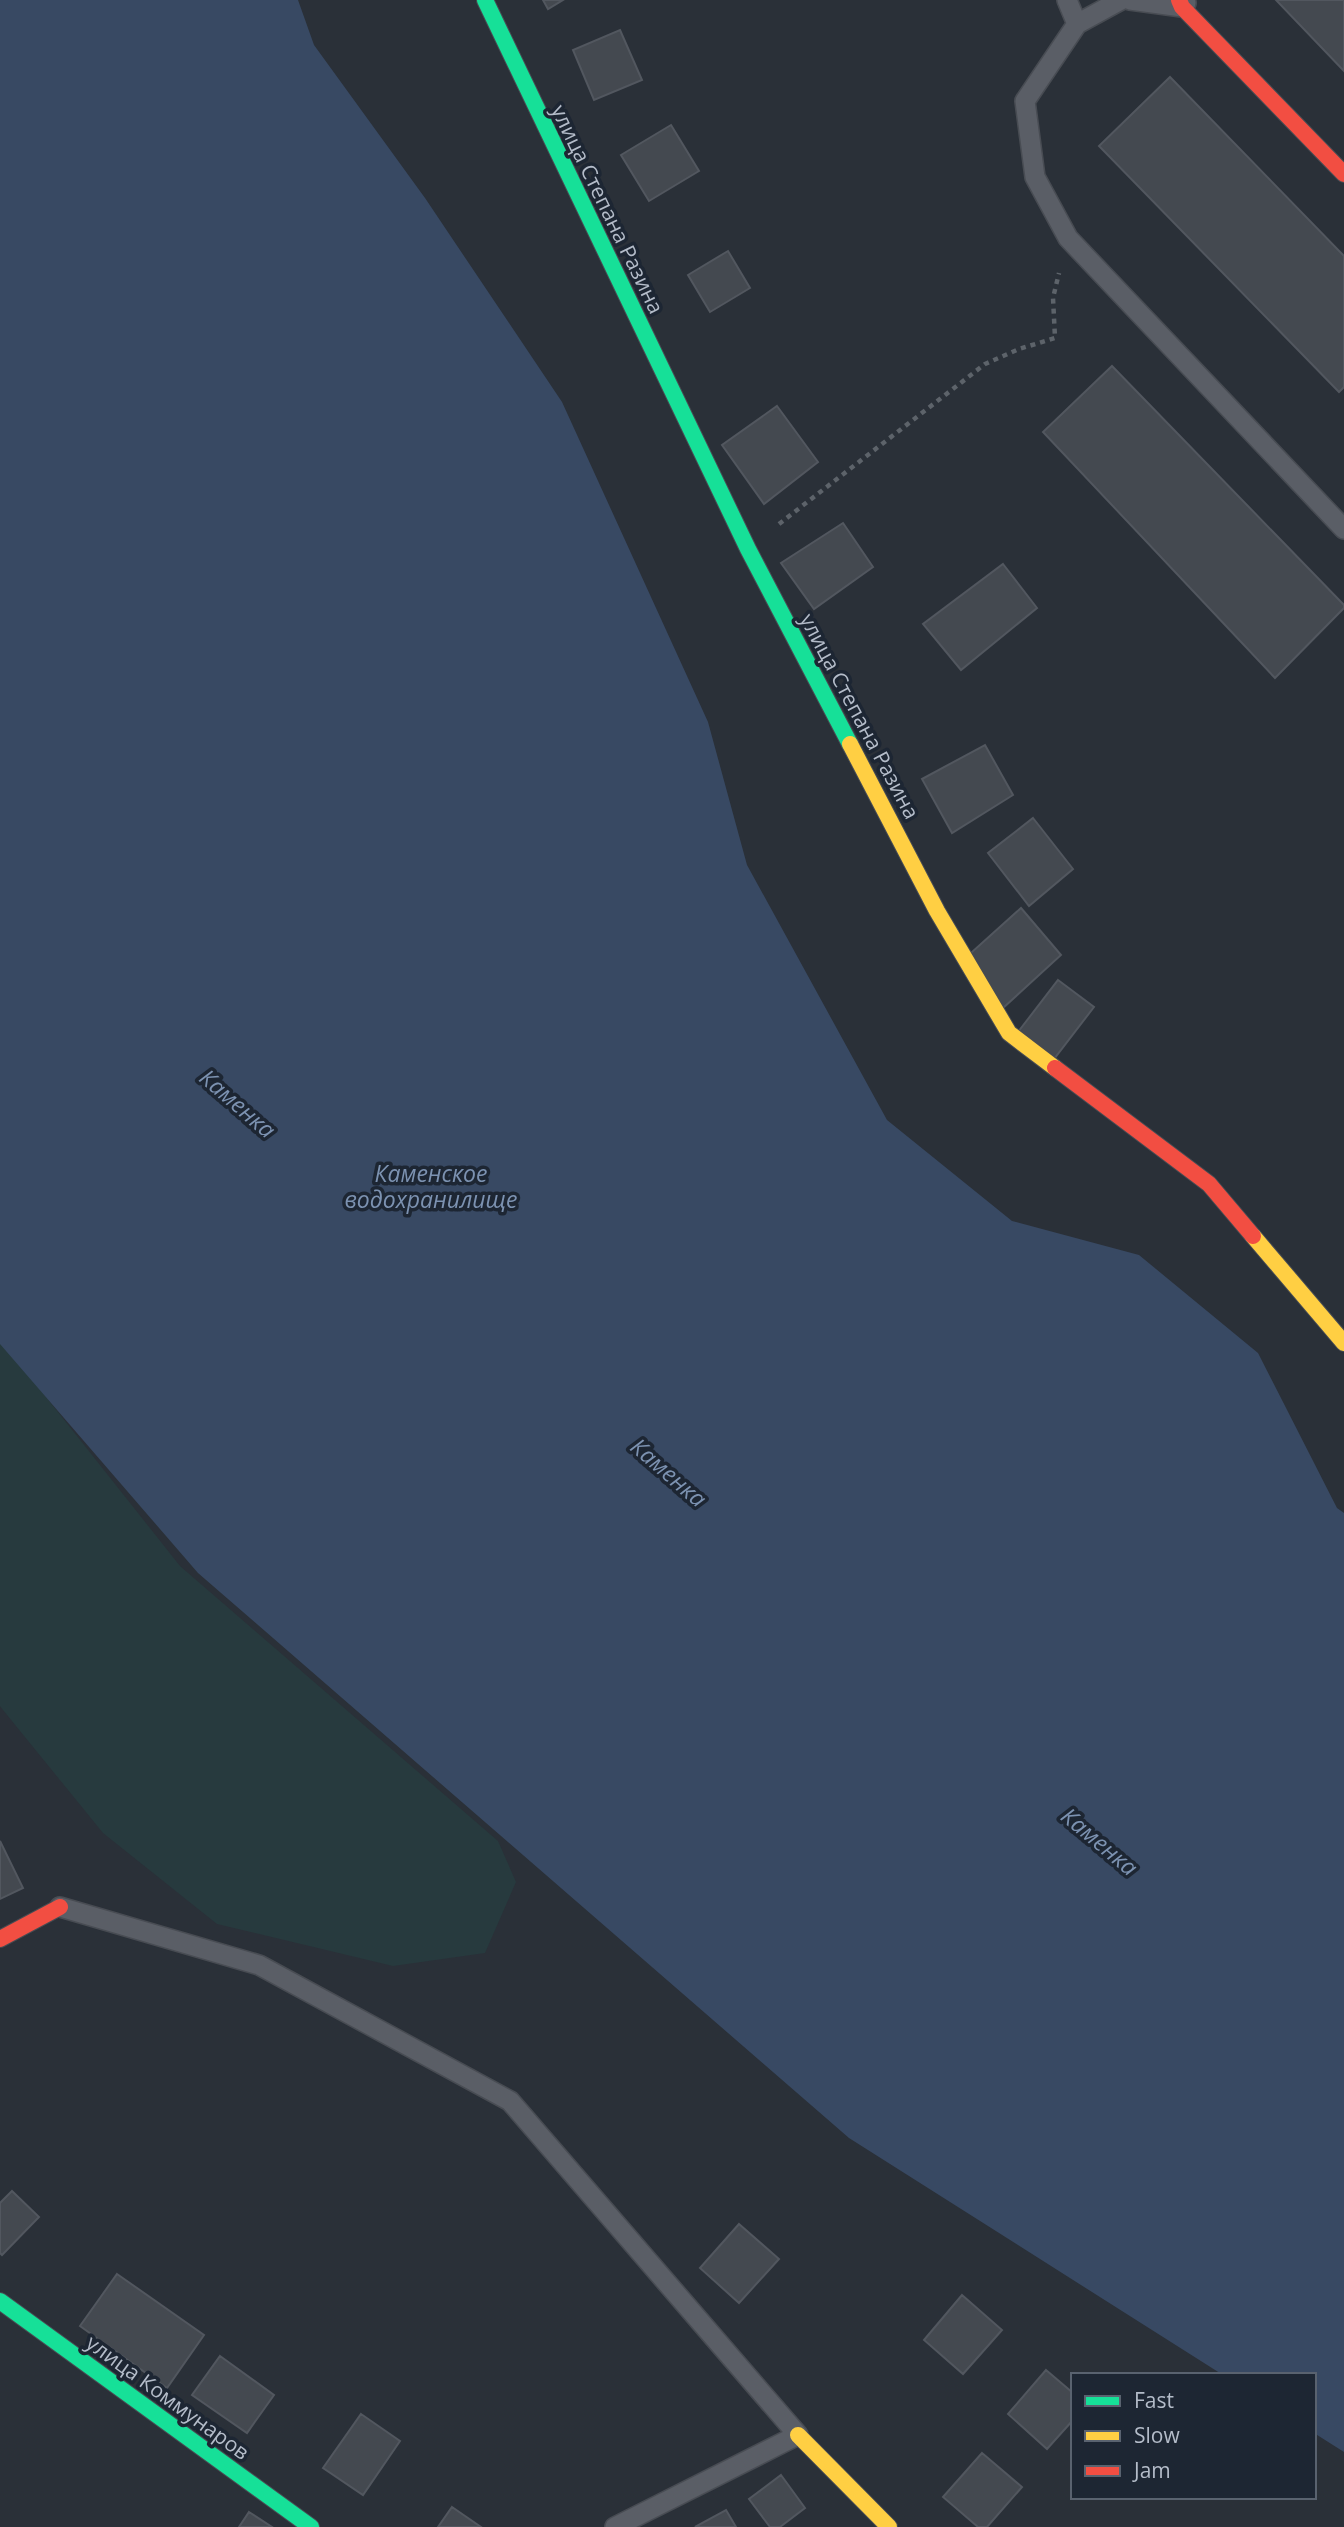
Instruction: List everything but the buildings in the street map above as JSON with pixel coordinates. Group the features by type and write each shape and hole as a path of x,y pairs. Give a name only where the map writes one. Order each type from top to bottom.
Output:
{"street":[{"name":"улица Степана Разина","path":"485,0 748,549 937,911 1009,1033 1209,1184 1344,1343"},
{"path":"1184,2 1344,174"},
{"path":"0,1939 60,1907"},
{"name":"улица Коммунаров","path":"0,2301 311,2527"},
{"path":"798,2435 889,2527"}],"lane":[{"path":"1067,0 1077,24"},
{"path":"1121,0 1077,24 1025,101 1035,177 1068,238 1344,529"},
{"path":"1130,0 1184,2"},
{"path":"60,1907 259,1965 510,2101 798,2435 615,2527"}],"path":[{"path":"748,549 985,364 1019,349 1055,338 1053,298 1068,238"}],"green space":[{"path":"0,1339 180,1566 498,1841 516,1882 485,1953 393,1966 217,1924 103,1833 3,1710 0,1706"}],"water":[{"name":"Каменское водохранилище","path":"0,0 298,0 314,45 425,198 562,402 708,722 747,865 887,1120 1012,1221 1139,1255 1258,1353 1337,1508 1344,1513 1344,2452 1316,2434 1316,2373 1220,2373 849,2138 198,1573 0,1344"}],"traffic: fast":[{"path":"485,0 748,549 850,744"},
{"path":"0,2301 311,2527"}],"traffic: slow":[{"path":"850,744 937,911 1009,1033 1055,1068"},
{"path":"1253,1236 1344,1343"},
{"path":"798,2435 889,2527"}],"traffic: jam":[{"path":"1179,0 1182,7 1344,174"},
{"path":"1055,1068 1209,1184 1253,1236"},
{"path":"0,1939 60,1907"}],"water label":[{"name":"Каменка","path":"238,1103"},
{"name":"Каменка","path":"669,1472"},
{"name":"Каменка","path":"1100,1841"}]}
